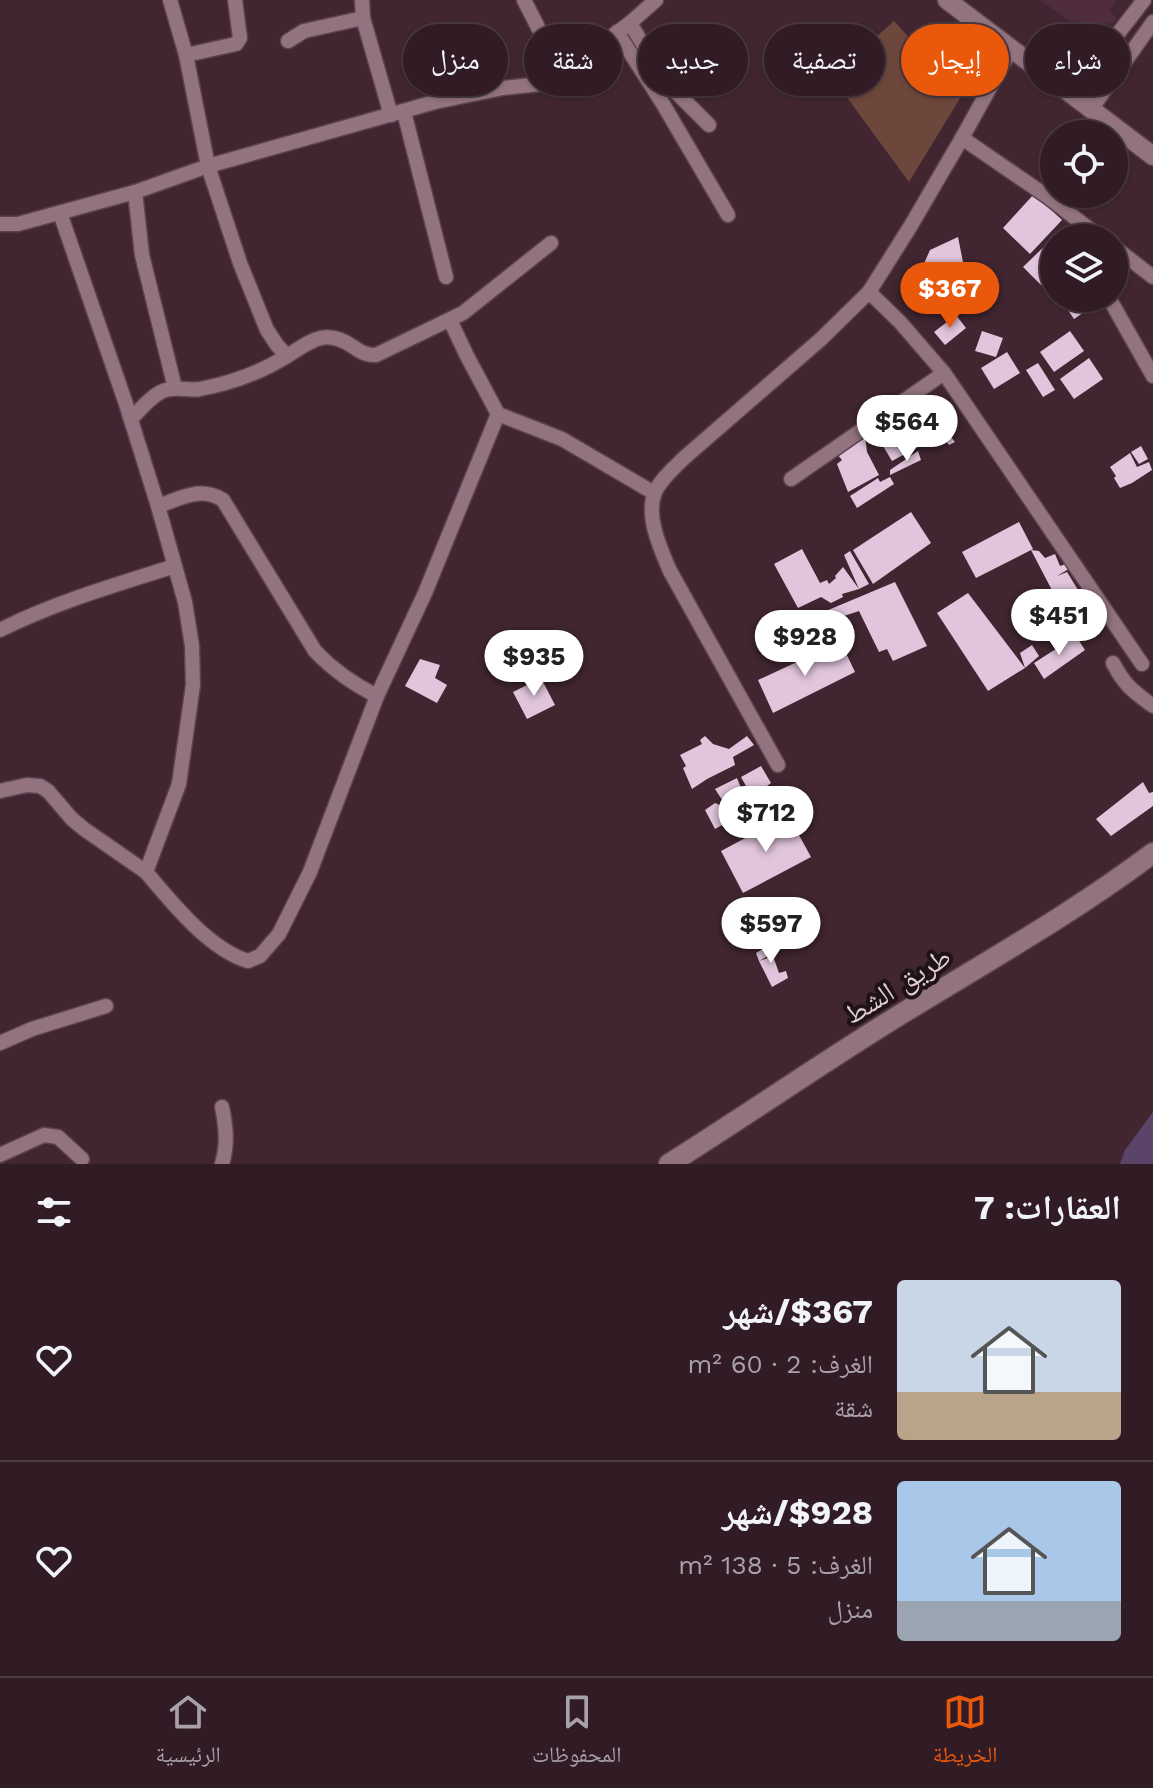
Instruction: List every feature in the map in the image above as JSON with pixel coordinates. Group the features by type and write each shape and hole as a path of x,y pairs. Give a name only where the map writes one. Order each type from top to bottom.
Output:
{"main road":[{"name":"طريق الشط","path":"669,1164 897,1017 1036,933 1153,853"}],"street":[{"path":"170,0 186,55 208,166 240,263 267,330 287,356"},
{"path":"186,55 236,44 240,38 235,0"},
{"path":"362,0 363,18 397,114 446,277"},
{"path":"524,0 536,24"},
{"path":"622,29 656,0"},
{"path":"947,0 1025,58"},
{"path":"1125,24 1144,0"},
{"path":"288,41 304,31 363,18"},
{"path":"1092,108 1153,22"},
{"path":"630,23 672,88 709,125"},
{"path":"622,40 728,215"},
{"path":"778,765 670,571 656,539 654,493 684,458 821,339 869,292 910,227 1012,48"},
{"path":"0,224 18,224 135,192 208,166 435,102 524,86"},
{"path":"1076,96 1153,156"},
{"path":"962,138 1083,224"},
{"path":"135,192 145,267 175,388"},
{"path":"60,213 158,506 185,602 192,646 193,685 179,784 146,872"},
{"path":"1072,216 1075,224"},
{"path":"131,419 167,389 196,390 229,382 266,369 324,336 332,336 362,353 376,355 450,320 551,243"},
{"path":"1128,258 1153,277"},
{"path":"869,292 944,373 1142,664"},
{"path":"1117,312 1153,376"},
{"path":"450,320 498,414 562,439 654,493"},
{"path":"791,479 944,373"},
{"path":"0,791 27,785 40,786 48,791 72,819 146,872 197,928 234,957 248,961 260,956 279,934 310,872 377,696 425,593 498,414"},
{"path":"158,506 193,493 206,493 223,500 315,651 352,683 377,696"},
{"path":"0,630 73,598 175,566"},
{"path":"1113,663 1130,690 1153,706"},
{"path":"0,1043 32,1029 106,1006"},
{"path":"222,1107 227,1133 222,1164"},
{"path":"0,1155 44,1135 58,1137 82,1159"}],"shaded area":[{"path":"1040,0 1117,0 1109,11 1117,18 1113,24 1070,21"},
{"path":"894,21 901,29 901,96 961,96 909,182 846,96 885,96 885,29"},
{"path":"1153,1112 1153,1164 1120,1164 1125,1150"}],"building":[{"path":"1034,194 1040,200 1040,208 1049,208 1062,220 1058,224 1040,224 1040,243 1030,254 1003,228"},
{"path":"958,237 964,267 955,287 942,281 934,298 913,288 930,250"},
{"path":"1040,250 1040,284 1023,267"},
{"path":"1069,312 1084,312 1074,319"},
{"path":"956,315 966,328 945,345 934,332"},
{"path":"982,331 1003,338 996,357 975,351"},
{"path":"1070,331 1084,351 1054,372 1040,352"},
{"path":"1007,352 1020,373 994,389 981,368"},
{"path":"1089,358 1103,379 1074,399 1060,379"},
{"path":"1038,363 1055,390 1043,397 1026,370"},
{"path":"902,405 911,417 916,416 929,439 922,440 918,436 915,439 918,447 892,461 880,441 892,433 897,443 906,437 899,427 910,422 896,409"},
{"path":"950,419 946,431 955,442 949,445 943,437 938,438 933,432 938,427 932,421"},
{"path":"865,436 867,452 879,475 848,492 837,464 842,460 837,454 851,442"},
{"path":"1141,446 1148,459 1139,464 1131,452"},
{"path":"918,451 921,460 890,475 890,470"},
{"path":"1130,453 1137,467 1149,462 1152,470 1120,488 1110,467"},
{"path":"890,477 894,484 857,508 850,496 878,478 880,482"},
{"path":"911,512 931,543 873,584 853,550"},
{"path":"1019,522 1033,549 976,578 962,552"},
{"path":"802,549 820,583 827,580 829,584 843,567 859,589 842,594 843,597 831,603 821,597 798,608 774,564"},
{"path":"1031,550 1039,551 1045,558 1055,554 1060,566 1072,562 1072,567 1057,576 1067,572 1088,606 1067,619"},
{"path":"850,551 869,584 859,589 844,555"},
{"path":"895,582 927,646 893,661 887,649 879,652 859,611 835,619 826,626 830,635 824,637 819,627 825,625 820,619 804,624 802,621"},
{"path":"968,593 1025,668 988,691 937,613"},
{"path":"812,628 813,632 819,630 825,643 809,651 811,646 808,644 794,652 792,647 788,647 785,638"},
{"path":"1076,636 1085,650 1044,679 1034,663"},
{"path":"1032,645 1039,656 1025,668 1020,653"},
{"path":"831,646 832,650 838,647 840,652 845,651 855,672 773,713 758,680"},
{"path":"420,659 440,665 435,678 447,685 437,703 405,686"},
{"path":"541,678 555,705 527,719 513,692"},
{"path":"705,736 713,744 729,749 747,736 754,745 733,757 735,765 692,789 680,755 702,744 700,740"},
{"path":"761,766 771,783 752,797 741,777"},
{"path":"737,778 744,796 726,806 715,789"},
{"path":"1143,782 1149,793 1153,792 1153,806 1111,836 1096,819"},
{"path":"772,792 776,800 754,812 748,804"},
{"path":"715,803 727,808 730,814 724,819 724,824 715,829 705,810"},
{"path":"788,815 811,857 743,893 721,851"},
{"path":"775,942 779,950 759,961 756,953"},
{"path":"773,956 779,973 786,971 788,978 772,987 759,961"}]}
